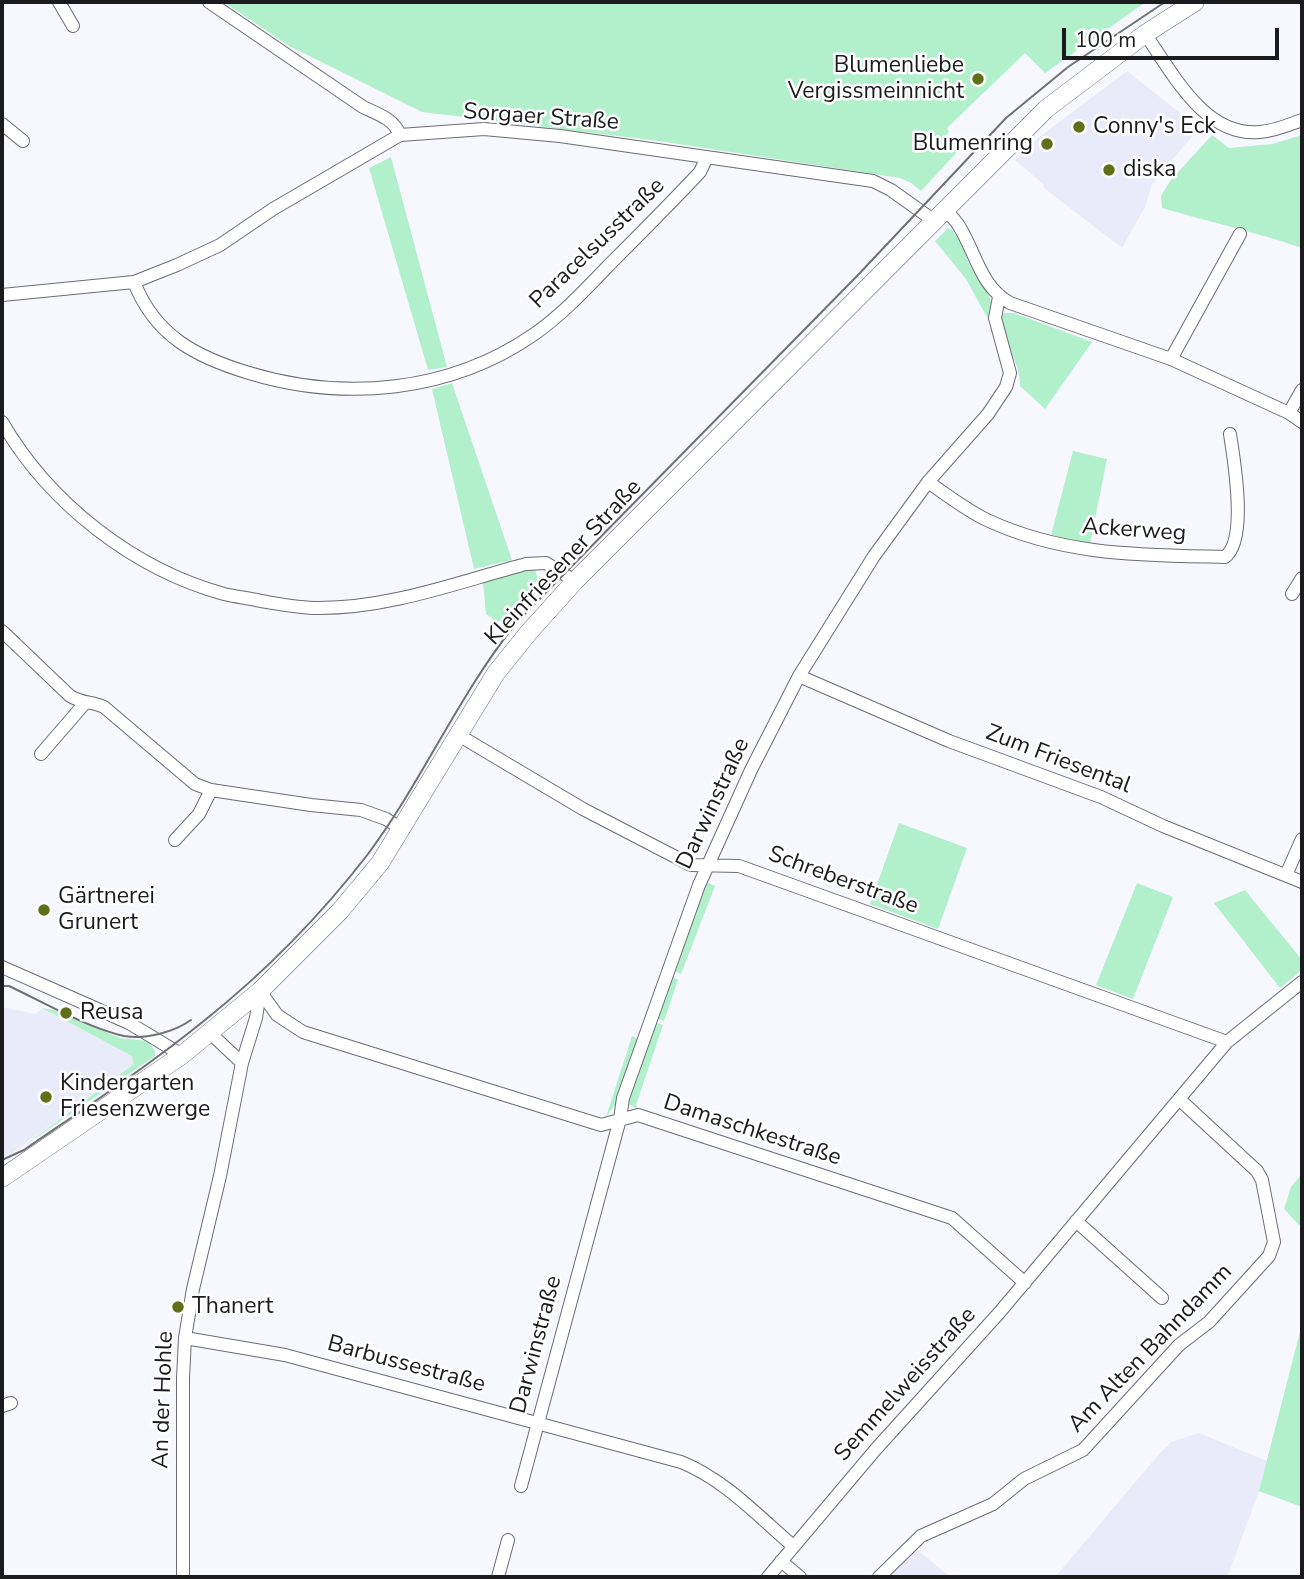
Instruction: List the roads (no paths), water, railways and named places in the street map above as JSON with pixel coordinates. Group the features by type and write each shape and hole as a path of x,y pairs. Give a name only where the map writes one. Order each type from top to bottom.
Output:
{"street":[{"path":"59,2 73,26"},
{"path":"209,2 363,107 385,117 397,127 400,135"},
{"name":"Kleinfriesener Straße","path":"2,1178 182,1055 260,991 340,911 380,863 460,736 496,673 528,632 575,581 1046,108 1145,34 1195,2"},
{"path":"1145,34 1184,89 1215,122 1231,129 1257,132 1274,130 1302,120"},
{"path":"2,124 23,141"},
{"name":"Sorgaer Straße","path":"2,295 134,282 177,265 220,245 273,209 400,135 484,129 560,136 873,181 939,214"},
{"name":"Paracelsusstraße","path":"134,282 142,302 178,343 200,355 237,369 276,381 335,390 396,387 438,379 494,357 533,335 562,312 700,173 707,157"},
{"path":"939,214 958,225 982,273 999,297 1023,308 1171,359 1289,413 1302,422"},
{"path":"1171,359 1240,234"},
{"name":"Darwinstraße","path":"522,1486 620,1119 623,1098 699,886 751,770 799,676 874,556 928,482 988,414 1006,387 1010,373 995,318 999,297"},
{"path":"1289,413 1302,390"},
{"path":"2,422 46,482 100,531 168,573 224,594 318,608 357,605 402,599 526,564 546,563 575,581"},
{"name":"Ackerweg","path":"928,482 987,520 1066,546 1124,555 1225,557 1232,550 1237,522 1236,474 1230,433"},
{"path":"1292,594 1302,578"},
{"path":"2,631 70,696 104,707 186,777 211,790 361,810 386,819 402,829"},
{"name":"Zum Friesental","path":"799,676 949,741 1101,797 1163,826 1302,882"},
{"path":"41,754 85,703"},
{"name":"Schreberstraße","path":"460,736 583,809 691,865 739,866 1227,1042"},
{"path":"175,840 199,814 211,790"},
{"path":"1286,875 1302,839"},
{"path":"2,967 129,1023 182,1055"},
{"name":"Semmelweisstraße","path":"768,1577 876,1448 1025,1283 1227,1042 1300,988"},
{"name":"An der Hohle","path":"183,1577 185,1338 193,1289 260,991"},
{"name":"Damaschkestraße","path":"260,991 277,1015 303,1032 601,1125 638,1115 952,1218 1025,1283"},
{"path":"209,1032 242,1063"},
{"name":"Am Alten Bahndamm","path":"879,1577 921,1536 993,1504 1024,1479 1083,1450 1180,1345 1209,1322 1269,1256 1275,1242 1262,1181 1257,1171 1179,1099"},
{"path":"1076,1221 1161,1298"},
{"name":"Barbussestraße","path":"185,1338 285,1354 694,1467 724,1488 793,1546"},
{"path":"498,1577 508,1540"},
{"path":"781,1561 800,1577"}],"tram line":[{"path":"2,1160 24,1150 161,1054 227,1002 291,942 331,899 388,826 477,678 517,622 857,276 1006,118 1068,67 1165,2"},
{"path":"2,986 9,986 81,1021 124,1036 159,1034 191,1020"}],"place":[{"name":"Blumenliebe Vergissmeinnicht","path":"978,79"},
{"name":"Conny's Eck","path":"1079,127"},
{"name":"Blumenring","path":"1047,144"},
{"name":"diska","path":"1109,170"},
{"name":"Gärtnerei Grunert","path":"44,910"},
{"name":"Reusa","path":"66,1013"},
{"name":"Kindergarten Friesenzwerge","path":"46,1097"},
{"name":"Thanert","path":"178,1307"}]}
